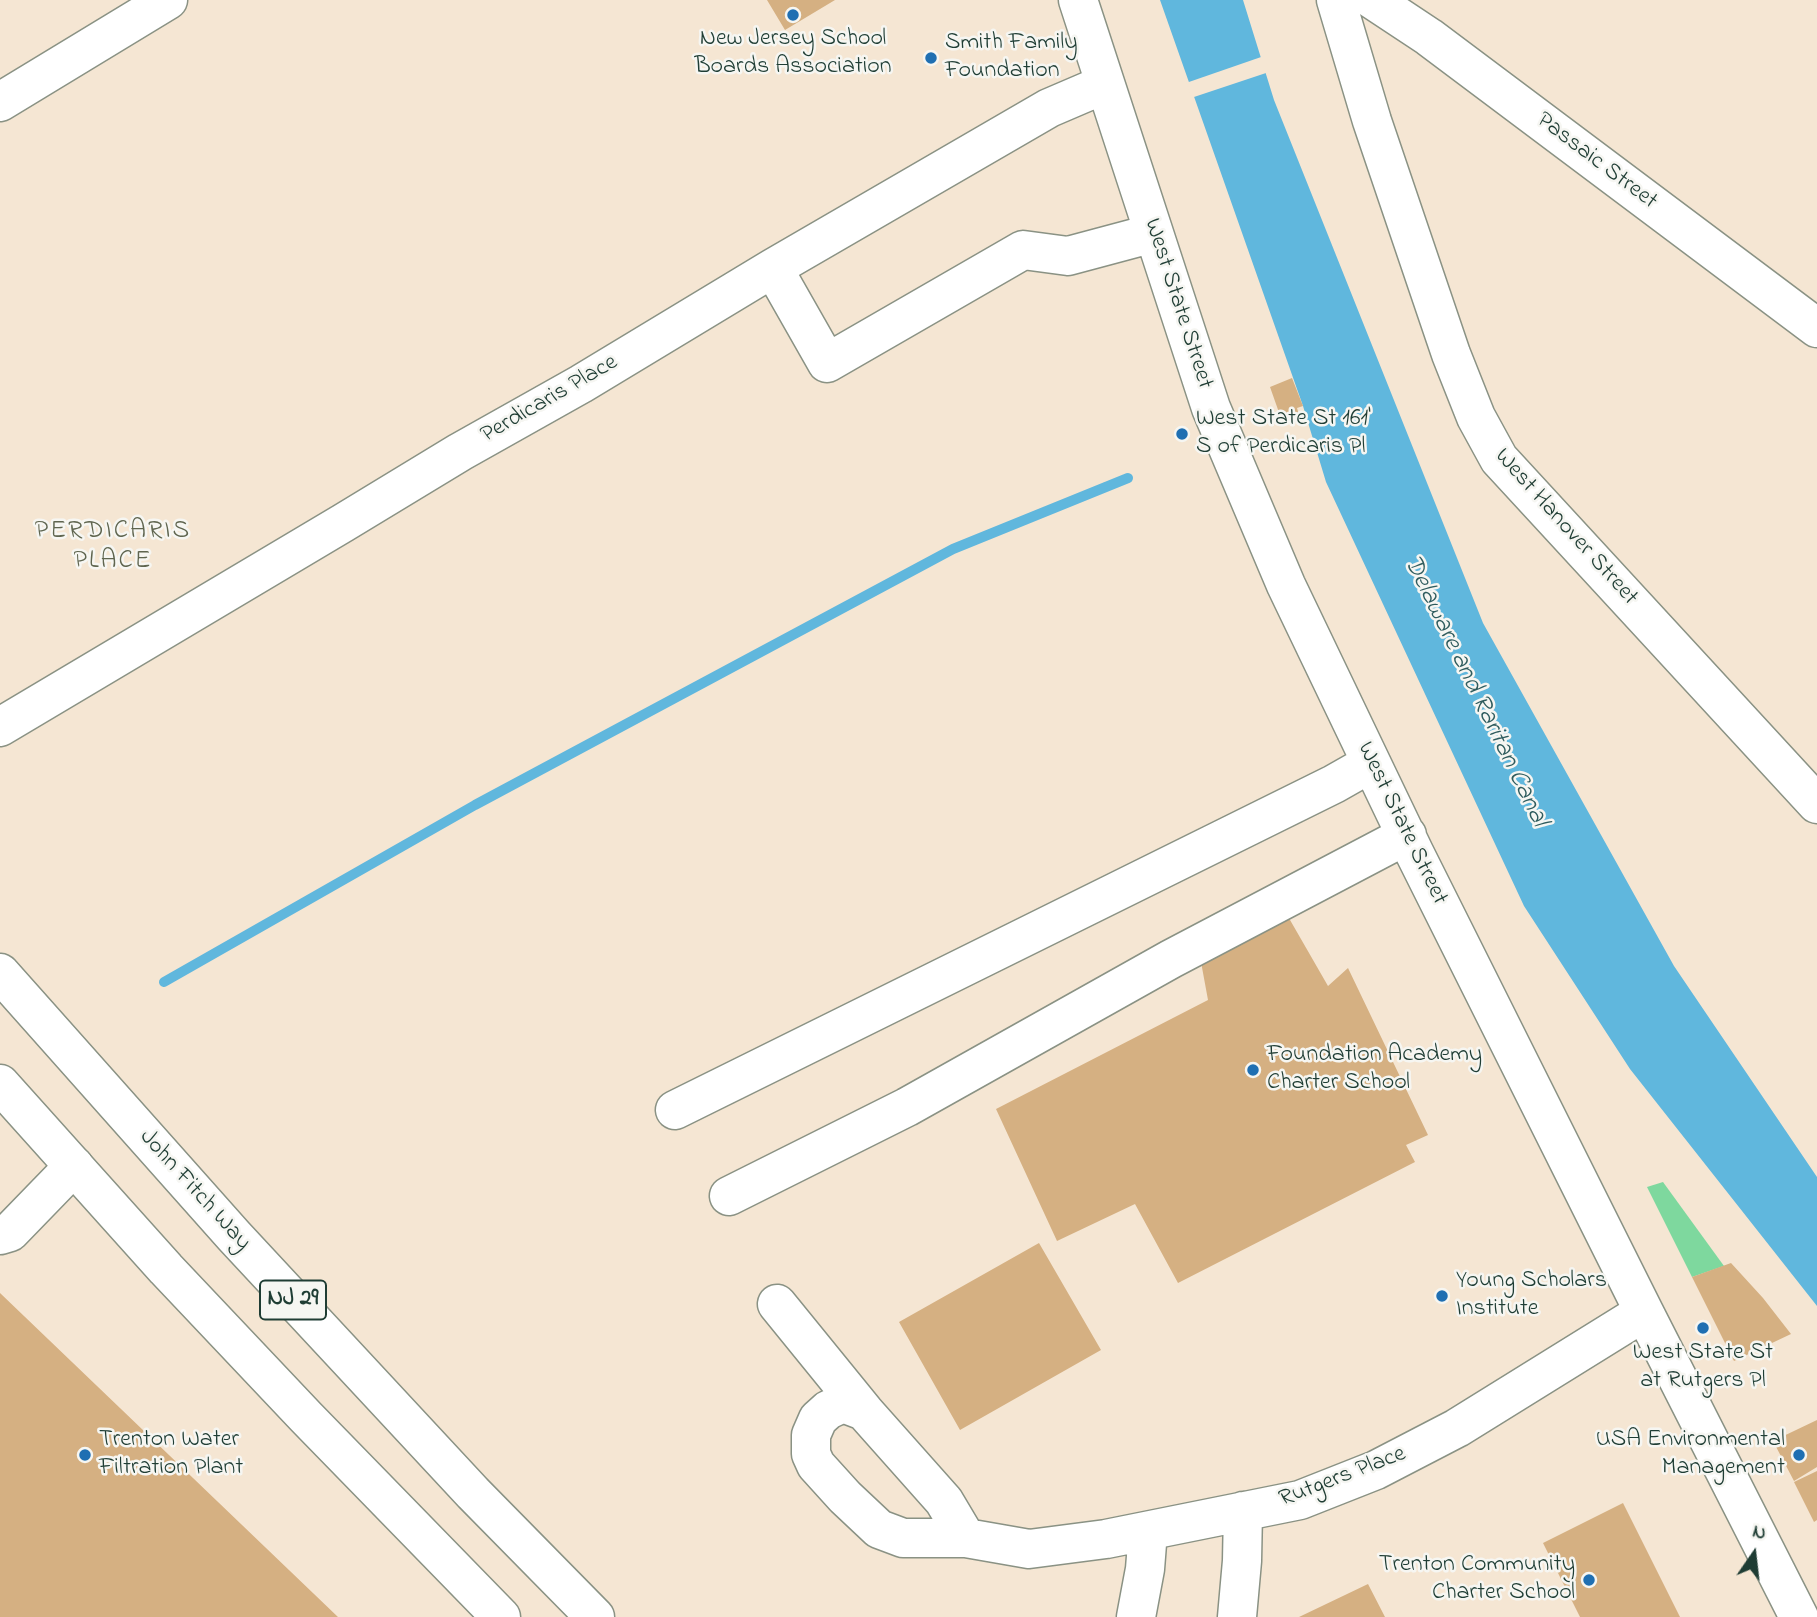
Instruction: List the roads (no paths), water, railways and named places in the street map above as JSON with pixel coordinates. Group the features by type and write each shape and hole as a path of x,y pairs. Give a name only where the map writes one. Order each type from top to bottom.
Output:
{"main road":[{"path":"0,102 168,0"},
{"name":"West State Street","path":"1078,0 1211,408 1286,585 1406,835 1799,1617"},
{"name":"West Hanover Street","path":"1336,0 1372,121 1451,354 1476,416 1499,460 1817,804"},
{"name":"Passaic Street","path":"1373,0 1451,54 1817,328"},
{"name":"Perdicaris Place","path":"0,727 460,452 582,384 773,268 1049,108 1105,84"},
{"path":"773,268 827,363 1023,250 1068,256 1154,233"},
{"path":"675,1110 1335,784 1371,763"},
{"path":"729,1196 907,1107 1171,959 1406,835"},
{"name":"John Fitch Way","path":"0,973 234,1236 472,1493 595,1617"},
{"name":"NJ 29","path":"0,1084 166,1269 501,1617"},
{"path":"0,1235 10,1231 74,1166"},
{"path":"777,1304 864,1410 944,1501 966,1538"},
{"name":"Rutgers Place","path":"864,1410 843,1403 828,1410 818,1419 811,1435 811,1454 816,1465 878,1529 903,1538 966,1538 1029,1549 1106,1539 1300,1500 1376,1470 1457,1428 1644,1312"},
{"path":"1237,1617 1243,1511"},
{"path":"1136,1617 1145,1569 1148,1531"}],"water":[{"name":"Delaware and Raritan Canal","path":"1160,0 1243,0 1274,100 1483,623 1674,966 1817,1177 1817,1306 1630,1069 1524,906 1326,482 1303,406"}],"waterway":[{"path":"164,982 475,805 953,549 1128,478"}],"place":[{"name":"New Jersey School Boards Association","path":"793,15"},
{"name":"Smith Family Foundation","path":"931,58"},
{"name":"West State St 161' S of Perdicaris Pl","path":"1182,434"},
{"name":"Foundation Academy Charter School","path":"1253,1070"},
{"name":"Young Scholars Institute","path":"1442,1296"},
{"name":"West State St at Rutgers Pl","path":"1703,1328"},
{"name":"Trenton Water Filtration Plant","path":"85,1455"},
{"name":"USA Environmental Management","path":"1799,1455"},
{"name":"Trenton Community Charter School","path":"1589,1580"}],"district":[{"name":"PERDICARIS PLACE","path":"113,548"}]}
